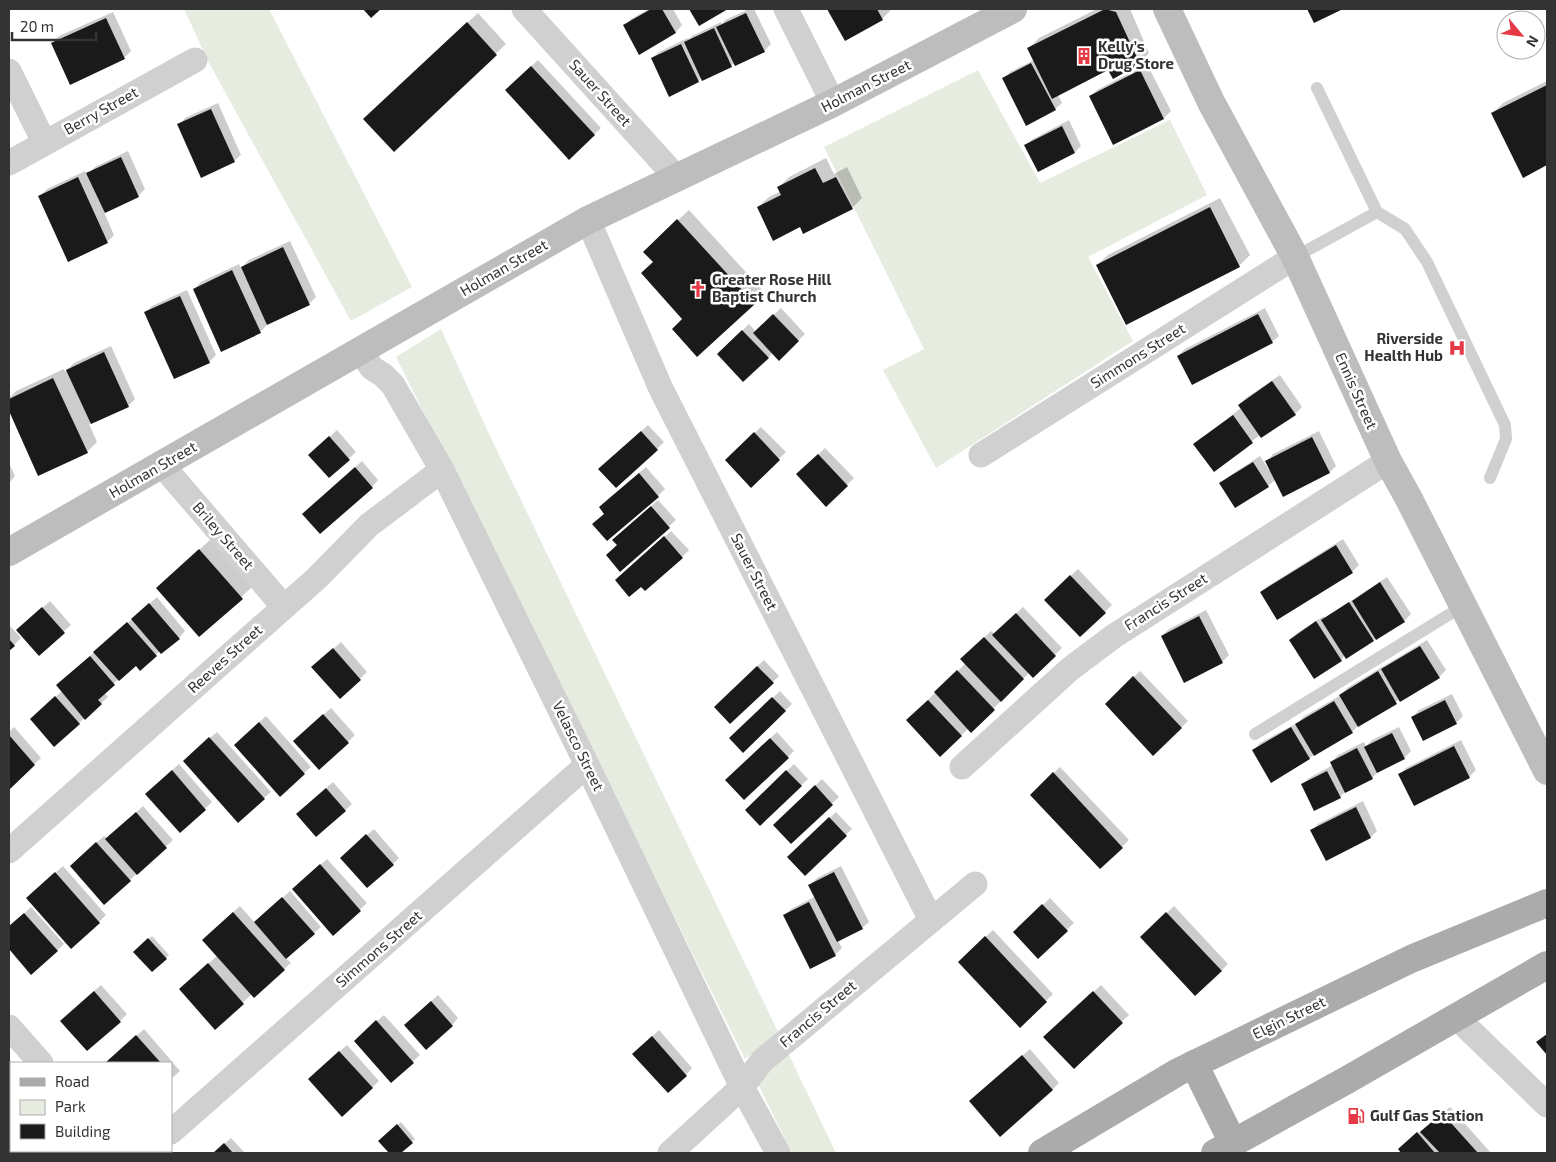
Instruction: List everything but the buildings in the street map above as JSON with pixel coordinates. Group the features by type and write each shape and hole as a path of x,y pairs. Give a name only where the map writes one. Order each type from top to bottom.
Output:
{"main road":[{"name":"Elgin Street","path":"1042,1153 1194,1064 1410,959 1547,903"},
{"path":"1194,1064 1224,1148 1547,965"}],"street":[{"name":"Sauer Street","path":"524,9 676,177"},
{"path":"786,9 833,104"},
{"name":"Holman Street","path":"9,552 588,220 833,104 1013,9"},
{"name":"Ennis Street","path":"1167,9 1211,102 1295,257 1388,461 1547,771"},
{"name":"Berry Street","path":"9,162 194,60"},
{"path":"9,71 44,142"},
{"name":"Sauer Street","path":"588,220 661,389 932,920"},
{"name":"Simmons Street","path":"981,455 1295,257"},
{"name":"Velasco Street","path":"360,351 372,368 383,374 394,385 442,470 742,1087 778,1153"},
{"name":"Francis Street","path":"962,767 1070,669 1114,636 1388,461"},
{"name":"Briley Street","path":"162,465 284,607"},
{"name":"Reeves Street","path":"9,851 318,578 369,524 442,470"},
{"name":"Simmons Street","path":"172,1131 587,765"},
{"name":"Francis Street","path":"670,1153 742,1087 762,1061 975,884"},
{"path":"1456,1017 1547,1105"},
{"path":"9,1027 40,1062"}],"lane":[{"path":"1316,88 1377,212 1406,229 1427,262 1505,425 1506,439 1490,478"},
{"path":"1295,257 1377,212"},
{"path":"1255,734 1463,606"}],"green space":[{"path":"184,9 269,9 412,287 351,321 209,63"},
{"path":"978,70 1040,183 1170,120 1207,195 1088,257 1133,341 936,468 883,370 924,349 824,147"},
{"path":"441,329 489,434 779,1034 745,1059 396,357"},
{"path":"788,1053 836,1153 792,1153 757,1082"}],"place":[{"name":"Kelly’s Drug Store","path":"1084,56"},
{"name":"Greater Rose Hill Baptist Church","path":"698,289"},
{"name":"Riverside Health Hub","path":"1457,348"},
{"name":"Gulf Gas Station","path":"1356,1116"}]}
